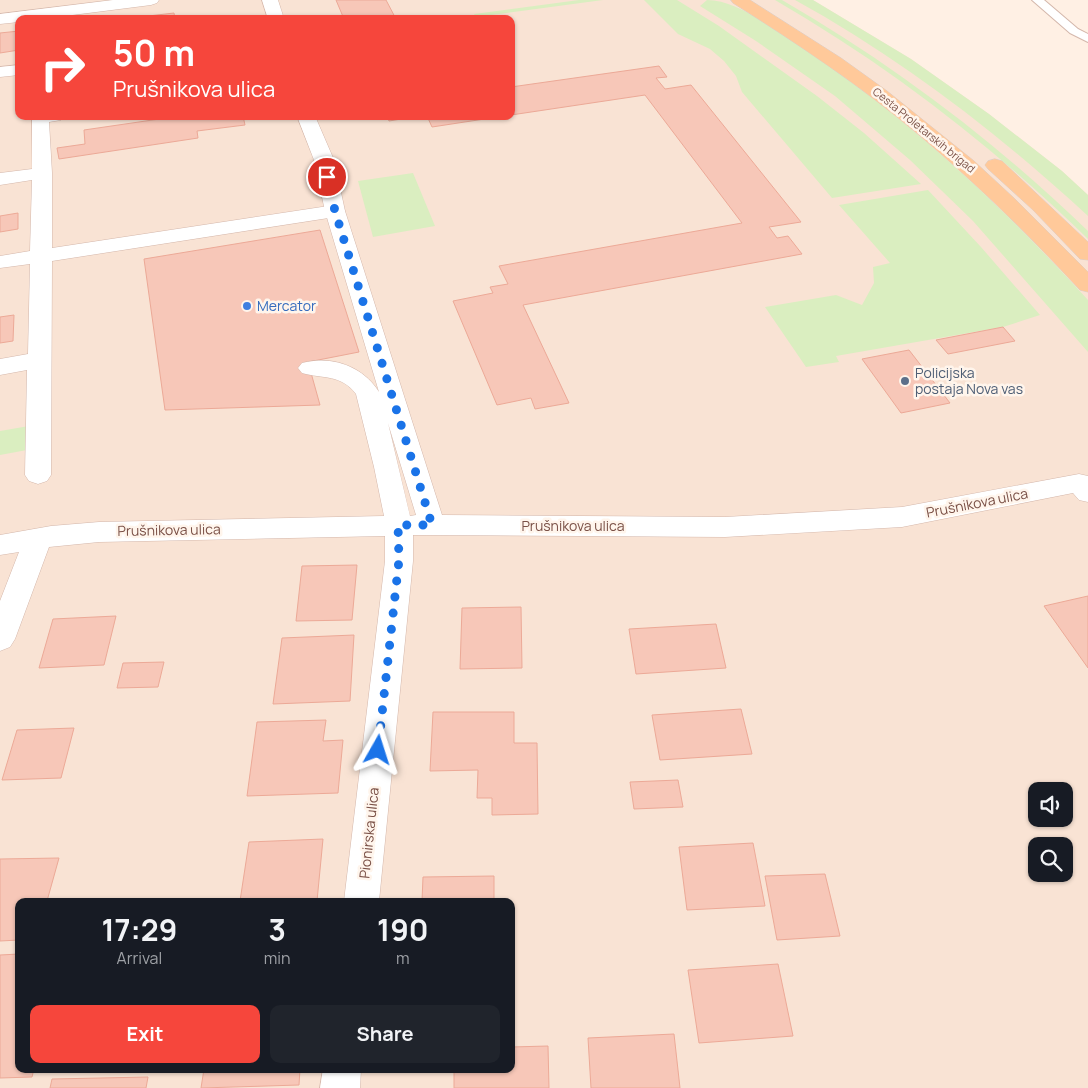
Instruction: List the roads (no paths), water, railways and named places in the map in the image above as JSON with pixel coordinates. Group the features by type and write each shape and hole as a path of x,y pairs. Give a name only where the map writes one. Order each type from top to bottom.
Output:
{"main road":[{"name":"Cesta Proletarskih brigad","path":"739,0 844,68 924,128 1028,222 1088,286"},
{"name":"Cesta Proletarskih brigad","path":"763,0 871,68 938,118"},
{"name":"Cesta Proletarskih brigad","path":"980,152 1040,206 1088,254"}],"street":[{"path":"32,15 152,0"},
{"path":"270,0 275,15"},
{"path":"0,19 15,17"},
{"path":"0,72 15,70"},
{"path":"38,475 42,173 45,120"},
{"path":"308,120 324,160 335,211 432,525"},
{"path":"0,179 42,173"},
{"path":"0,262 335,211"},
{"path":"0,367 39,360"},
{"name":"Pionirska ulica","path":"310,368 326,368 340,371 354,377 363,384 368,394 387,467 398,525 399,560 361,898"},
{"name":"Prušnikova ulica","path":"0,545 44,537 99,532 398,525 725,526 902,517 1079,483 1088,493"},
{"path":"0,639 44,537"},
{"path":"340,1088 342,1073"}],"lane":[{"path":"1037,0 1074,31 1088,38"}],"place":[{"name":"Mercator","path":"247,306"},
{"name":"Policijska postaja Nova vas","path":"905,381"}]}
